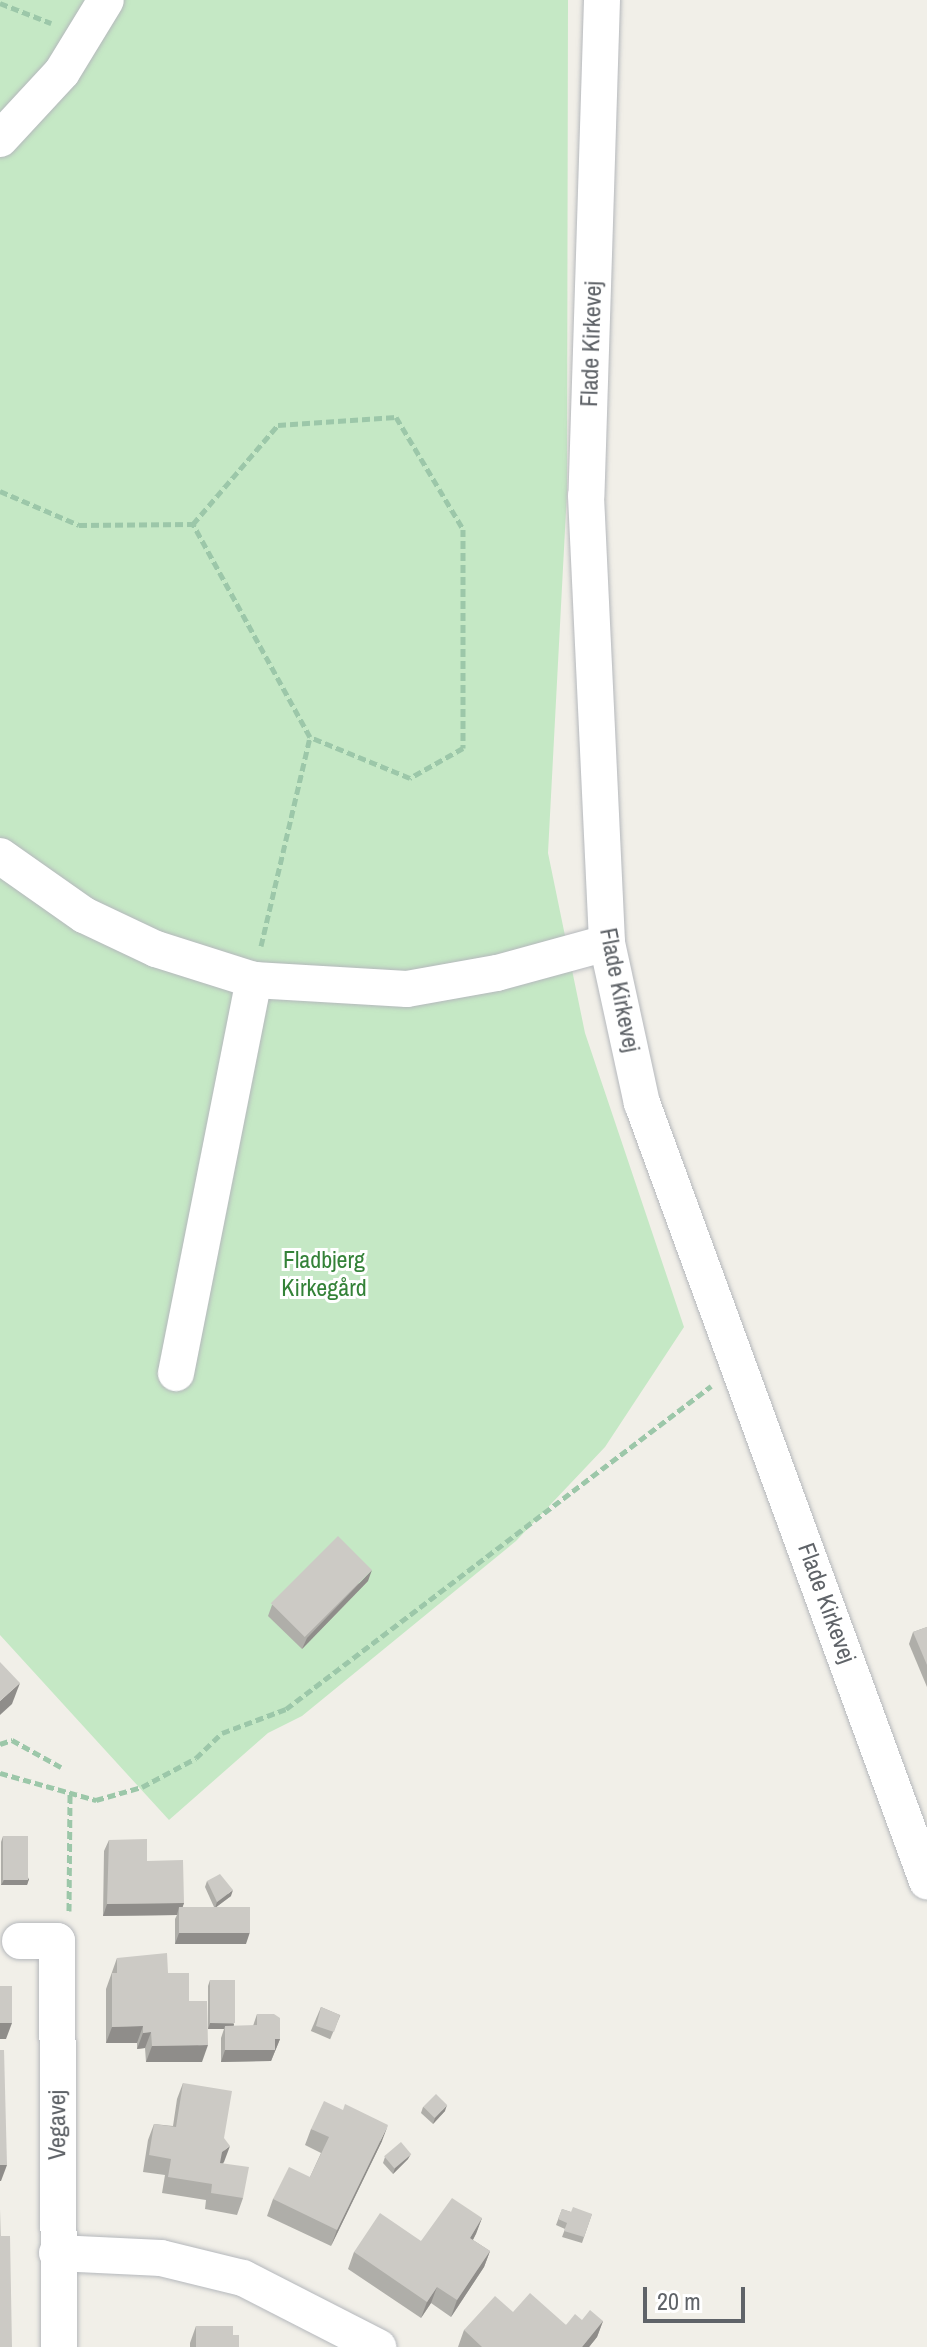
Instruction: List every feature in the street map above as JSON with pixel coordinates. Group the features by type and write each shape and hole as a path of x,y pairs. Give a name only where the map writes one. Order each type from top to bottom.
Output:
{"street":[{"path":"0,139 62,72 106,0"},
{"name":"Flade Kirkevej","path":"602,0 586,496 607,943 642,1103 741,1363 927,1881"},
{"path":"0,856 84,915 156,949 254,980 407,989 497,973 607,943"},
{"path":"176,1373 254,980"},
{"path":"20,1941 57,1941"},
{"name":"Vegavej","path":"57,1941 59,2347"},
{"path":"57,2253 161,2258 243,2278 378,2347"}],"path":[{"path":"0,3 86,37"},
{"path":"0,491 79,525 193,524 278,425 396,417 463,529 463,748 410,778 310,737 193,524"},
{"path":"254,980 310,737"},
{"path":"0,1773 96,1800 142,1787 196,1758 222,1733 286,1709 741,1363"},
{"path":"0,1744 12,1740 61,1767"},
{"path":"57,1941 69,1920 70,1793"}],"green space":[{"name":"Fladbjerg Kirkegård","path":"0,0 568,0 567,492 548,853 585,1033 684,1327 605,1447 516,1541 302,1716 268,1733 169,1820 0,1635"}],"building":[{"path":"338,1536 372,1570 305,1637 271,1603"},
{"path":"927,1627 927,1665 913,1632"},
{"path":"0,1662 20,1683 0,1701"},
{"path":"3,1836 28,1836 28,1880 3,1880"},
{"path":"147,1839 147,1861 183,1860 184,1903 107,1904 109,1840"},
{"path":"220,1874 233,1890 217,1902 207,1881"},
{"path":"179,1907 250,1907 250,1933 179,1933"},
{"path":"167,1953 168,1973 189,1973 189,2001 207,2001 208,2045 152,2046 151,2032 143,2033 143,2026 112,2027 112,1973 117,1973 117,1958"},
{"path":"210,1980 235,1980 235,2023 210,2023"},
{"path":"0,1986 12,1986 12,2023 0,2023"},
{"path":"321,2007 340,2015 334,2032 316,2026"},
{"path":"257,2014 274,2014 280,2018 280,2039 275,2039 275,2050 225,2050 225,2026 257,2025"},
{"path":"0,2050 4,2050 7,2165 0,2165"},
{"path":"183,2083 232,2091 224,2138 230,2146 222,2152 220,2163 249,2167 243,2198 211,2193 212,2184 168,2177 171,2159 149,2155 154,2124 176,2127"},
{"path":"436,2094 447,2105 435,2118 423,2107"},
{"path":"324,2101 343,2110 345,2104 388,2125 337,2230 273,2199 289,2167 310,2177 329,2137 311,2129"},
{"path":"401,2142 411,2154 394,2168 384,2156"},
{"path":"452,2198 482,2218 470,2238 490,2251 457,2300 437,2287 427,2302 354,2252 380,2213 421,2241"},
{"path":"573,2207 592,2214 584,2237 564,2231 567,2223 558,2219 562,2209 571,2212"},
{"path":"0,2209 1,2236 10,2236 12,2347 0,2347"},
{"path":"530,2293 566,2325 575,2314 582,2320 590,2310 603,2321 582,2347 482,2347 464,2330 495,2296 513,2312"},
{"path":"196,2326 233,2326 233,2335 239,2335 239,2347 196,2347"}]}
